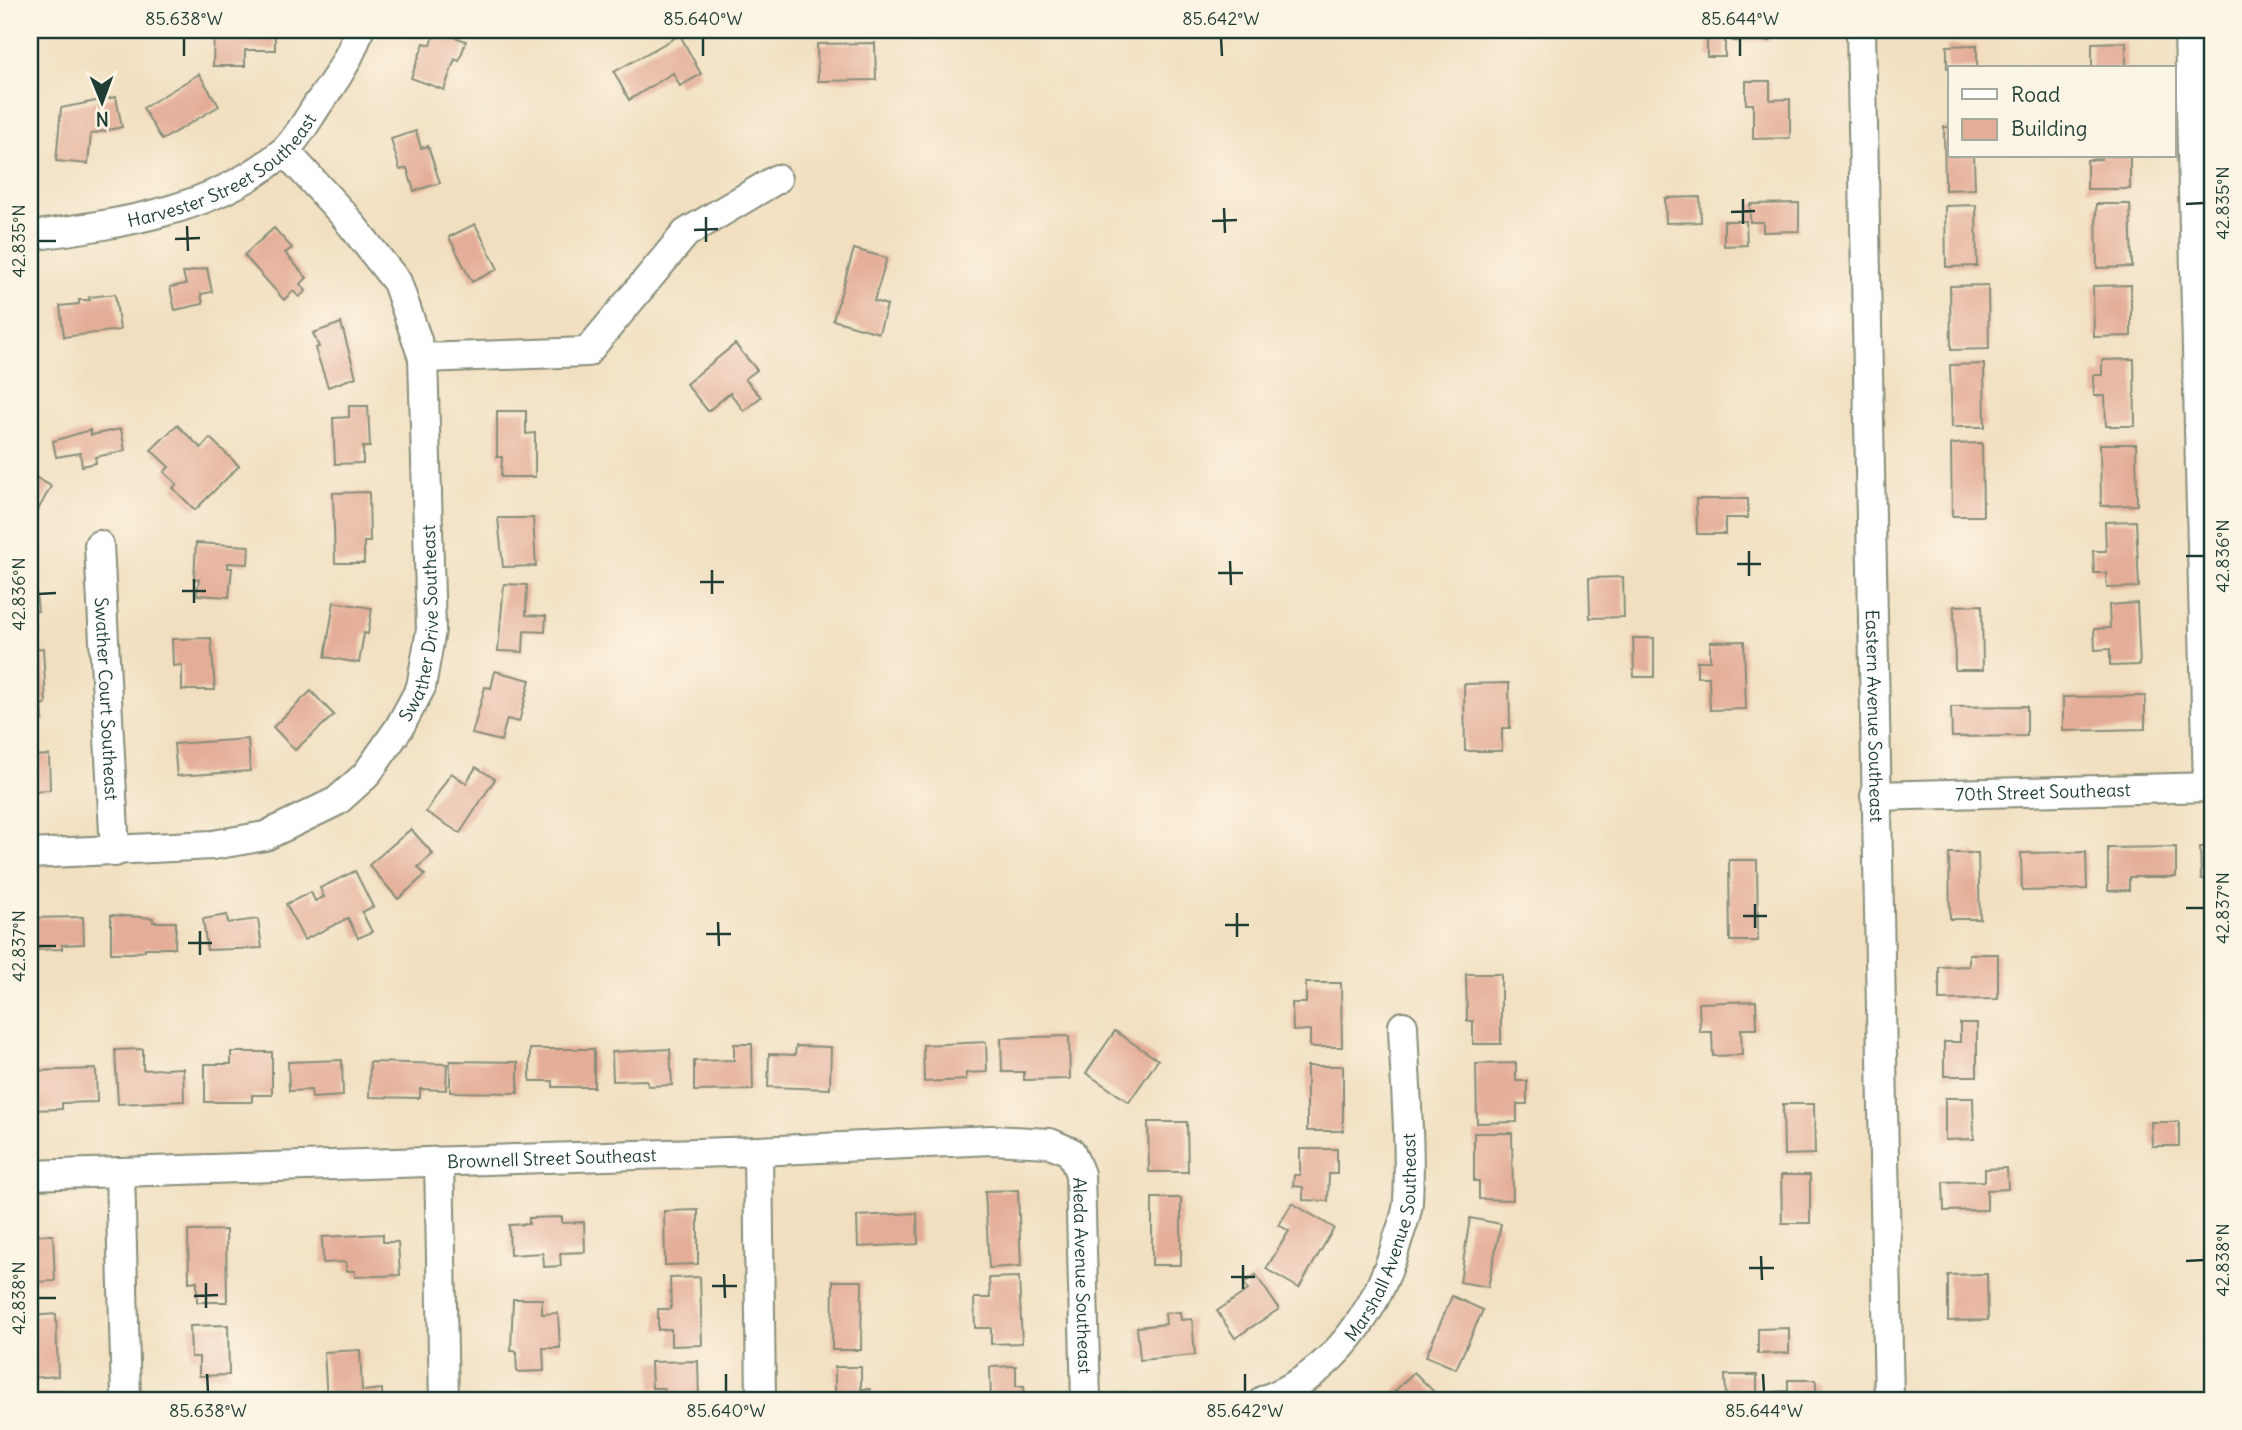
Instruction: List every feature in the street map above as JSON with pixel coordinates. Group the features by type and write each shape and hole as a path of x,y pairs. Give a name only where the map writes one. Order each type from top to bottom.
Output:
{"street":[{"name":"Harvester Street Southeast","path":"30,236 127,222 194,202 240,181 285,151 354,48 359,30"},
{"name":"Eastern Avenue Southeast","path":"1861,30 1889,1400"},
{"path":"2189,30 2210,787"},
{"name":"Swather Drive Southeast","path":"30,854 115,852 213,845 265,836 337,801 366,775 399,728 421,687 431,630 423,358 397,282 343,214 285,151"},
{"path":"423,358 587,352 686,233 777,179"},
{"name":"Swather Court Southeast","path":"99,545 115,852"},
{"name":"70th Street Southeast","path":"1875,796 2210,787"},
{"name":"Marshall Avenue Southeast","path":"1264,1400 1307,1379 1334,1356 1358,1328 1392,1261 1408,1205 1403,1026"},
{"name":"Brownell Street Southeast","path":"30,1175 758,1152 991,1140 1050,1143 1071,1152"},
{"path":"758,1152 761,1400"},
{"name":"Aleda Avenue Southeast","path":"1071,1152 1080,1174 1086,1400"},
{"path":"439,1162 444,1400"},
{"path":"120,1172 126,1400"}],"building":[{"path":"214,30 275,30 275,50 245,50 245,66 213,66"},
{"path":"436,30 466,41 459,61 455,59 444,90 411,78 424,43 431,45"},
{"path":"1733,30 1769,30 1770,41 1733,41"},
{"path":"680,35 701,74 680,86 673,73 629,100 614,72"},
{"path":"1707,36 1725,36 1725,57 1707,57"},
{"path":"2126,42 2126,66 2092,66 2092,43"},
{"path":"875,43 876,80 818,81 817,44"},
{"path":"1977,45 1977,66 1947,68 1947,46"},
{"path":"199,74 219,106 162,140 143,108"},
{"path":"1746,81 1770,81 1770,100 1790,99 1790,138 1753,139 1753,104 1746,104"},
{"path":"116,97 122,127 91,134 88,164 56,161 61,108"},
{"path":"1944,127 1948,127 1948,158 1974,158 1975,189 1945,190"},
{"path":"416,131 421,148 428,146 440,183 414,191 407,168 400,170 391,139"},
{"path":"30,136 36,136 38,175 30,175"},
{"path":"2130,158 2130,189 2087,189 2087,160"},
{"path":"1700,197 1701,222 1666,223 1665,198"},
{"path":"1799,203 1799,231 1763,232 1763,222 1750,222 1750,204"},
{"path":"2096,204 2130,204 2132,267 2097,268"},
{"path":"1976,205 1977,266 1946,267 1945,206"},
{"path":"1724,221 1746,221 1747,245 1724,246"},
{"path":"475,224 498,269 472,282 449,237"},
{"path":"274,228 292,248 285,253 307,278 300,284 306,291 299,297 293,291 284,300 244,255"},
{"path":"854,249 887,258 874,301 887,305 879,333 833,320"},
{"path":"207,268 212,292 201,294 203,304 175,310 170,287 186,284 183,273"},
{"path":"1988,285 1989,349 1951,350 1950,286"},
{"path":"2131,285 2131,336 2094,337 2093,286"},
{"path":"115,294 120,330 64,337 60,306 79,304 79,300 90,300 89,297"},
{"path":"30,309 39,341 30,343"},
{"path":"341,323 356,377 328,387 313,333"},
{"path":"735,344 757,370 745,379 761,397 744,411 730,393 708,411 686,384"},
{"path":"2134,359 2135,426 2106,426 2105,396 2094,396 2093,375 2102,375 2102,360"},
{"path":"1984,364 1985,427 1952,427 1950,365"},
{"path":"349,406 368,406 370,447 363,447 363,463 335,464 333,418 349,417"},
{"path":"497,411 526,411 526,434 535,433 535,477 501,477 502,457 497,457"},
{"path":"177,425 201,448 210,438 239,466 195,510 173,488 177,484 164,472 169,467 151,450"},
{"path":"121,429 125,451 95,457 96,463 82,466 80,453 56,457 53,441 90,430 91,435"},
{"path":"1982,443 1983,516 1952,516 1951,444"},
{"path":"2100,444 2136,444 2137,505 2101,506"},
{"path":"30,474 51,486 30,525"},
{"path":"369,492 370,542 364,542 364,563 335,563 333,493"},
{"path":"1696,499 1748,499 1748,518 1725,518 1725,534 1697,534"},
{"path":"498,518 533,518 536,566 503,567"},
{"path":"2136,521 2139,587 2107,588 2106,573 2094,573 2093,551 2106,551 2105,522"},
{"path":"196,543 249,546 248,564 228,563 228,568 232,568 229,597 197,595 199,579 194,579"},
{"path":"1623,577 1624,617 1590,618 1589,578"},
{"path":"504,584 527,585 526,615 546,616 545,632 524,631 523,652 498,651"},
{"path":"30,585 35,585 38,611 33,612 36,631 30,632"},
{"path":"334,602 372,608 359,663 325,657"},
{"path":"2137,603 2140,665 2110,666 2110,649 2095,650 2094,629 2110,628 2109,605"},
{"path":"1982,605 1983,670 1955,670 1954,606"},
{"path":"211,638 215,690 182,690 182,665 173,666 172,639"},
{"path":"1633,638 1654,638 1654,677 1634,677"},
{"path":"1744,641 1746,709 1710,710 1709,677 1697,677 1697,661 1710,661 1710,642"},
{"path":"43,648 46,704 42,704 43,720 30,721 30,649"},
{"path":"495,671 530,680 519,722 507,719 501,741 472,734 485,687 491,688"},
{"path":"1509,683 1510,728 1502,728 1502,751 1465,751 1464,684"},
{"path":"311,691 334,715 295,750 273,727"},
{"path":"2145,696 2145,729 2063,731 2063,697"},
{"path":"2027,706 2027,736 1952,737 1951,707"},
{"path":"248,739 250,771 177,776 174,744"},
{"path":"49,755 50,790 30,791 30,756"},
{"path":"476,767 495,779 460,833 426,812 451,773 466,783"},
{"path":"411,829 433,854 418,867 425,875 398,899 369,865"},
{"path":"2176,847 2176,877 2129,877 2129,890 2108,891 2108,848"},
{"path":"2200,847 2212,847 2212,879 2201,879"},
{"path":"2086,852 2087,889 2022,891 2021,853"},
{"path":"1949,853 1978,853 1980,919 1950,919"},
{"path":"1729,860 1757,860 1758,941 1730,941"},
{"path":"355,871 373,907 362,912 372,932 358,938 348,918 304,940 286,904 311,892 315,901 324,897 320,888"},
{"path":"111,915 153,918 153,922 176,922 175,948 145,948 145,951 132,953 111,953"},
{"path":"227,915 228,923 258,919 262,948 207,950 203,919"},
{"path":"83,917 84,944 62,945 62,949 30,950 30,918"},
{"path":"1969,954 1998,954 1998,999 1939,1000 1939,967 1969,966"},
{"path":"1466,974 1501,974 1501,1044 1473,1044 1473,1021 1467,1021"},
{"path":"1306,983 1341,983 1342,1047 1310,1047 1310,1030 1293,1031 1292,1003 1306,1003"},
{"path":"1756,1001 1757,1029 1741,1029 1742,1055 1713,1056 1712,1032 1700,1032 1699,1003"},
{"path":"1960,1023 1977,1023 1977,1076 1944,1076 1944,1042 1960,1042"},
{"path":"1115,1031 1158,1060 1129,1102 1086,1073"},
{"path":"1069,1036 1070,1079 1024,1080 1024,1072 1002,1072 1001,1038"},
{"path":"986,1042 987,1072 966,1073 966,1080 924,1082 923,1045"},
{"path":"734,1044 752,1044 753,1090 694,1091 694,1061 734,1060"},
{"path":"796,1046 831,1047 830,1089 768,1087 769,1054 795,1055"},
{"path":"143,1049 143,1070 183,1068 184,1101 118,1104 115,1050"},
{"path":"530,1049 594,1049 594,1087 553,1087 553,1081 530,1081"},
{"path":"670,1049 672,1085 648,1086 647,1080 613,1081 612,1052"},
{"path":"231,1052 272,1052 272,1095 252,1095 252,1102 205,1102 205,1064 231,1064"},
{"path":"342,1060 343,1096 312,1098 311,1090 289,1091 288,1062"},
{"path":"450,1061 518,1062 518,1093 450,1092"},
{"path":"370,1062 447,1064 446,1090 420,1089 420,1098 369,1097"},
{"path":"1516,1063 1516,1081 1527,1081 1527,1104 1517,1104 1517,1122 1477,1123 1476,1064"},
{"path":"1307,1066 1343,1066 1343,1131 1307,1131"},
{"path":"96,1069 97,1102 62,1103 62,1109 31,1110 30,1071"},
{"path":"1945,1098 1973,1098 1974,1139 1945,1140"},
{"path":"1783,1104 1814,1104 1815,1154 1784,1155"},
{"path":"1148,1122 1187,1122 1188,1172 1149,1172"},
{"path":"2151,1122 2179,1122 2179,1146 2152,1146"},
{"path":"1474,1133 1512,1133 1513,1200 1479,1199 1479,1181 1474,1181"},
{"path":"1300,1149 1337,1149 1337,1174 1329,1174 1328,1201 1303,1200 1303,1187 1293,1186 1294,1175 1300,1175"},
{"path":"2007,1168 2008,1189 1987,1190 1987,1210 1944,1211 1943,1182 1985,1181 1985,1169"},
{"path":"1781,1175 1810,1175 1810,1223 1782,1223"},
{"path":"1018,1190 1021,1266 989,1268 985,1191"},
{"path":"1152,1198 1181,1198 1181,1265 1152,1265"},
{"path":"1292,1203 1334,1228 1299,1288 1266,1269 1289,1231 1279,1225"},
{"path":"698,1210 698,1264 665,1265 664,1211"},
{"path":"917,1213 918,1244 858,1247 857,1216"},
{"path":"562,1217 562,1223 584,1222 585,1252 560,1253 561,1266 544,1267 543,1253 510,1255 509,1225 529,1224 529,1218"},
{"path":"1470,1218 1501,1224 1488,1287 1460,1282"},
{"path":"226,1230 227,1302 197,1302 197,1281 189,1282 188,1231"},
{"path":"383,1234 383,1242 398,1242 400,1275 355,1277 355,1271 346,1271 346,1262 323,1263 322,1237"},
{"path":"30,1235 53,1235 55,1281 34,1282 34,1267 30,1267"},
{"path":"1987,1274 1988,1320 1948,1321 1948,1275"},
{"path":"1256,1275 1279,1309 1235,1338 1217,1311 1248,1290 1244,1283"},
{"path":"700,1277 702,1345 671,1346 671,1329 658,1330 658,1309 671,1309 670,1278"},
{"path":"1019,1277 1022,1343 991,1344 991,1328 975,1328 974,1298 990,1298 989,1278"},
{"path":"833,1281 862,1281 861,1350 832,1350"},
{"path":"1452,1296 1483,1310 1456,1369 1426,1356"},
{"path":"513,1299 542,1299 542,1314 558,1313 560,1348 543,1348 544,1371 517,1372 516,1351 511,1351"},
{"path":"1180,1312 1181,1320 1192,1319 1195,1355 1140,1360 1137,1327 1166,1324 1165,1313"},
{"path":"56,1314 58,1376 30,1378 30,1316"},
{"path":"228,1325 229,1375 199,1376 199,1357 191,1357 190,1326"},
{"path":"1789,1328 1789,1353 1758,1354 1758,1329"},
{"path":"360,1350 362,1391 382,1389 382,1400 327,1400 324,1352"},
{"path":"698,1361 699,1400 664,1400 664,1388 652,1388 651,1362"},
{"path":"1016,1366 1016,1386 1024,1386 1025,1400 991,1400 990,1367"},
{"path":"835,1367 861,1367 861,1389 870,1389 871,1400 835,1400"},
{"path":"1414,1372 1437,1395 1432,1400 1386,1400"},
{"path":"1725,1375 1757,1375 1757,1400 1726,1400"},
{"path":"1788,1380 1816,1380 1816,1400 1772,1400 1772,1392 1788,1391"},
{"path":"59,1393 59,1400 35,1400 35,1394"},
{"path":"540,1396 540,1400 515,1400 515,1397"}]}
